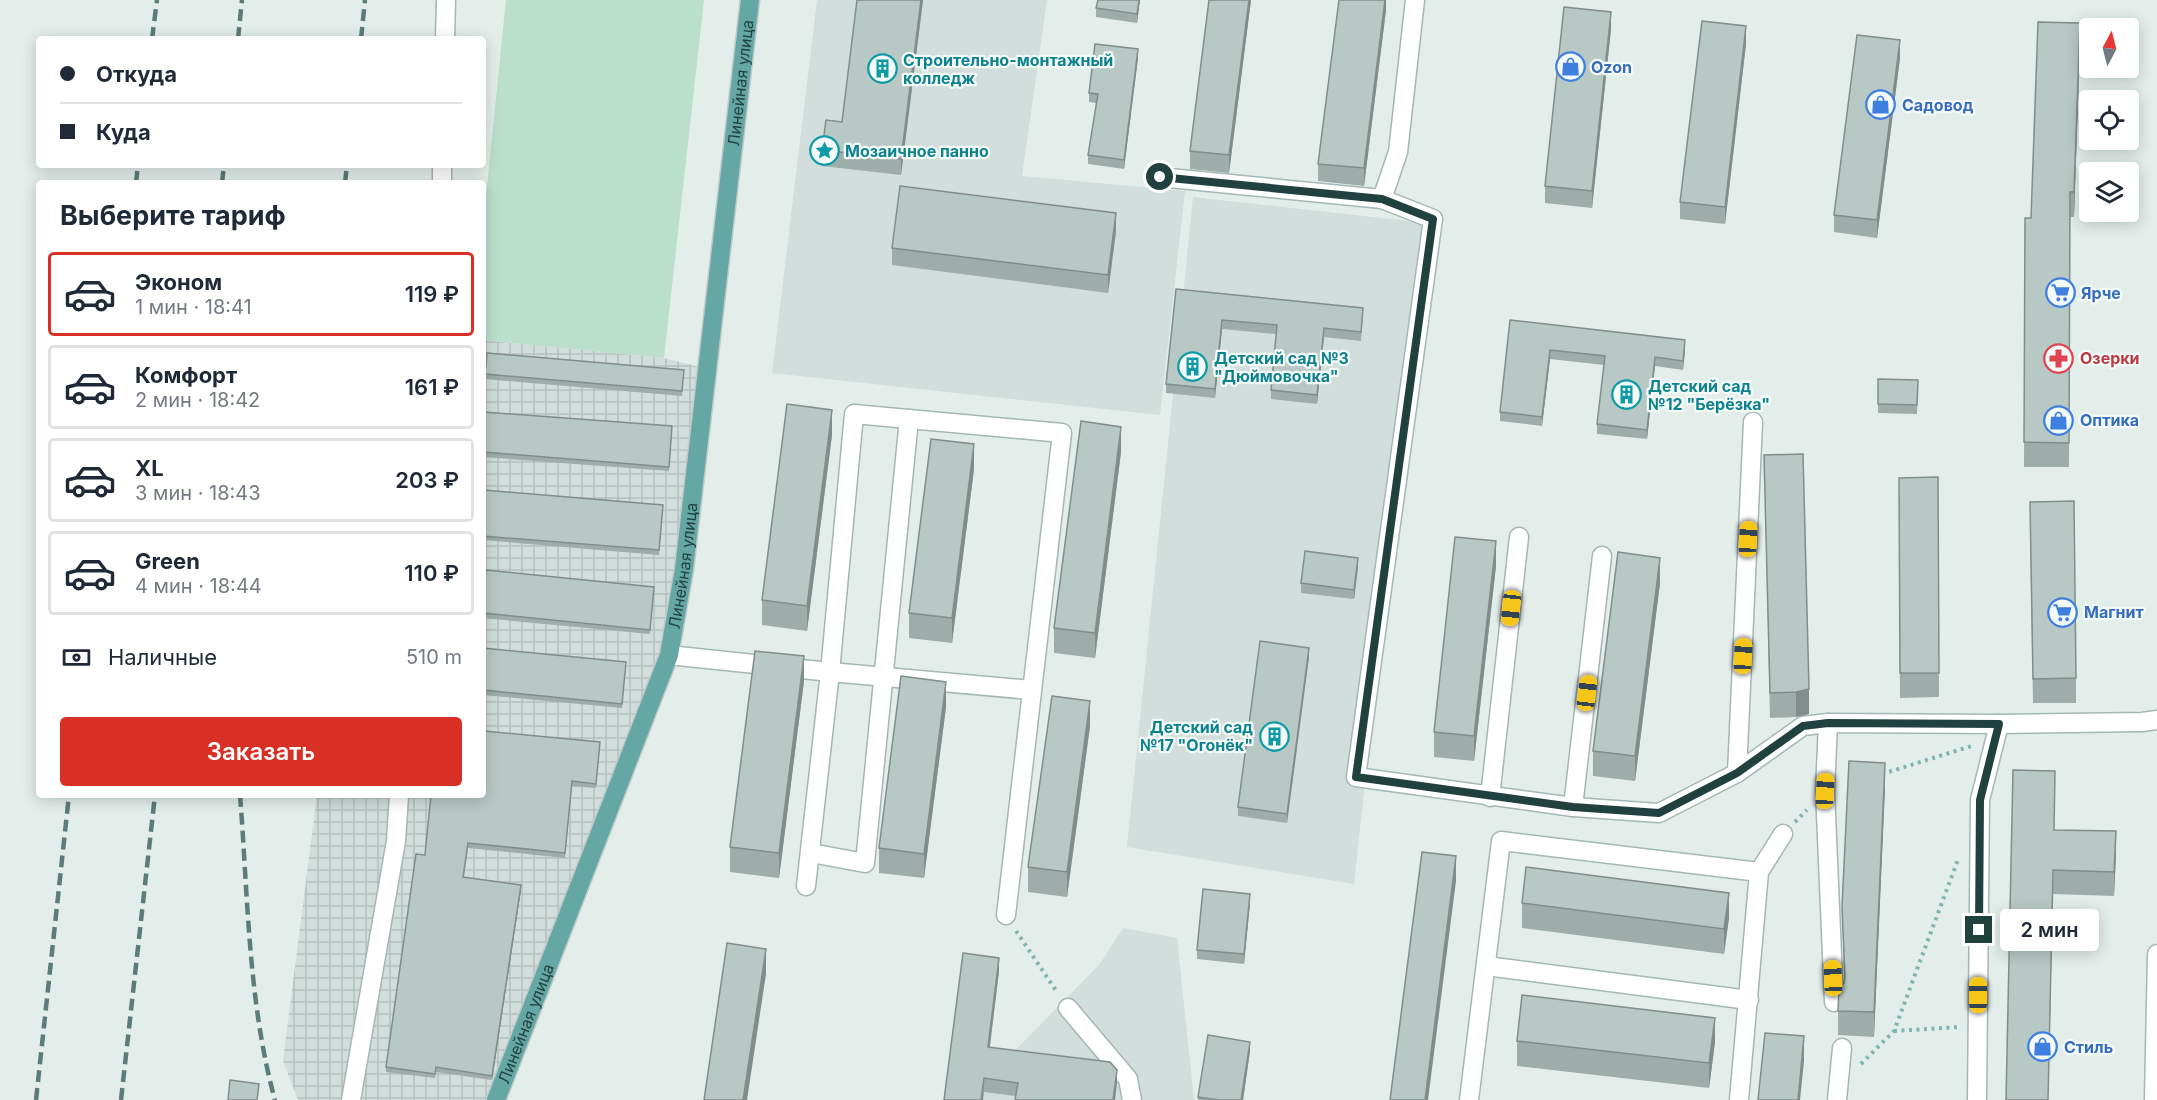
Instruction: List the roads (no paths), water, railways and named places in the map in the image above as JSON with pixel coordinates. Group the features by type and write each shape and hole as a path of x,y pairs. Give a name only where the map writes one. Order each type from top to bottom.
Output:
{"main road":[{"name":"Линейная улица","path":"496,1100 669,655 684,569 750,0"}],"street":[{"path":"445,36 446,0"},
{"path":"1382,199 1398,152 1415,0"},
{"path":"1160,177 1382,199 1433,219 1356,777 1573,807 1659,813 1737,773 1803,726 1828,723 1997,731 2157,720"},
{"path":"806,886 830,672 854,414 1062,433 1006,915"},
{"path":"811,853 865,863 909,419"},
{"path":"1737,773 1753,422"},
{"path":"1490,797 1519,537"},
{"path":"1573,807 1602,556"},
{"path":"669,655 1031,690"},
{"path":"1828,723 1825,791 1834,1002"},
{"path":"1977,1100 1980,800 1997,731"},
{"path":"351,1100 396,841 399,798"},
{"path":"1739,1100 1759,872 1783,834"},
{"path":"1469,1100 1501,841 1759,872"},
{"path":"2154,1100 2157,954"},
{"path":"1486,966 1749,1000"},
{"path":"1068,1008 1128,1079 1132,1100"},
{"path":"1837,1094 1842,1048"}],"railway":[{"path":"152,36 157,0"},
{"path":"238,36 242,0"},
{"path":"361,36 365,0"},
{"path":"136,180 138,168"},
{"path":"222,180 224,168"},
{"path":"345,180 347,168"},
{"path":"36,1100 69,798"},
{"path":"121,1100 155,798"},
{"path":"240,798 254,987 266,1063 275,1100"}],"place":[{"name":"Ozon","path":"1570,67"},
{"name":"Строительно-монтажный колледж","path":"882,69"},
{"name":"Садовод","path":"1881,105"},
{"name":"Мозаичное панно","path":"824,151"},
{"name":"Ярче","path":"2060,293"},
{"name":"Озерки","path":"2059,358"},
{"name":"Детский сад №3 \"Дюймовочка\"","path":"1193,367"},
{"name":"Детский сад №12 \"Берёзка\"","path":"1627,395"},
{"name":"Оптика","path":"2059,420"},
{"name":"Магнит","path":"2063,612"},
{"name":"Детский сад №17 \"Огонёк\"","path":"1274,736"},
{"name":"Стиль","path":"2043,1047"}]}
